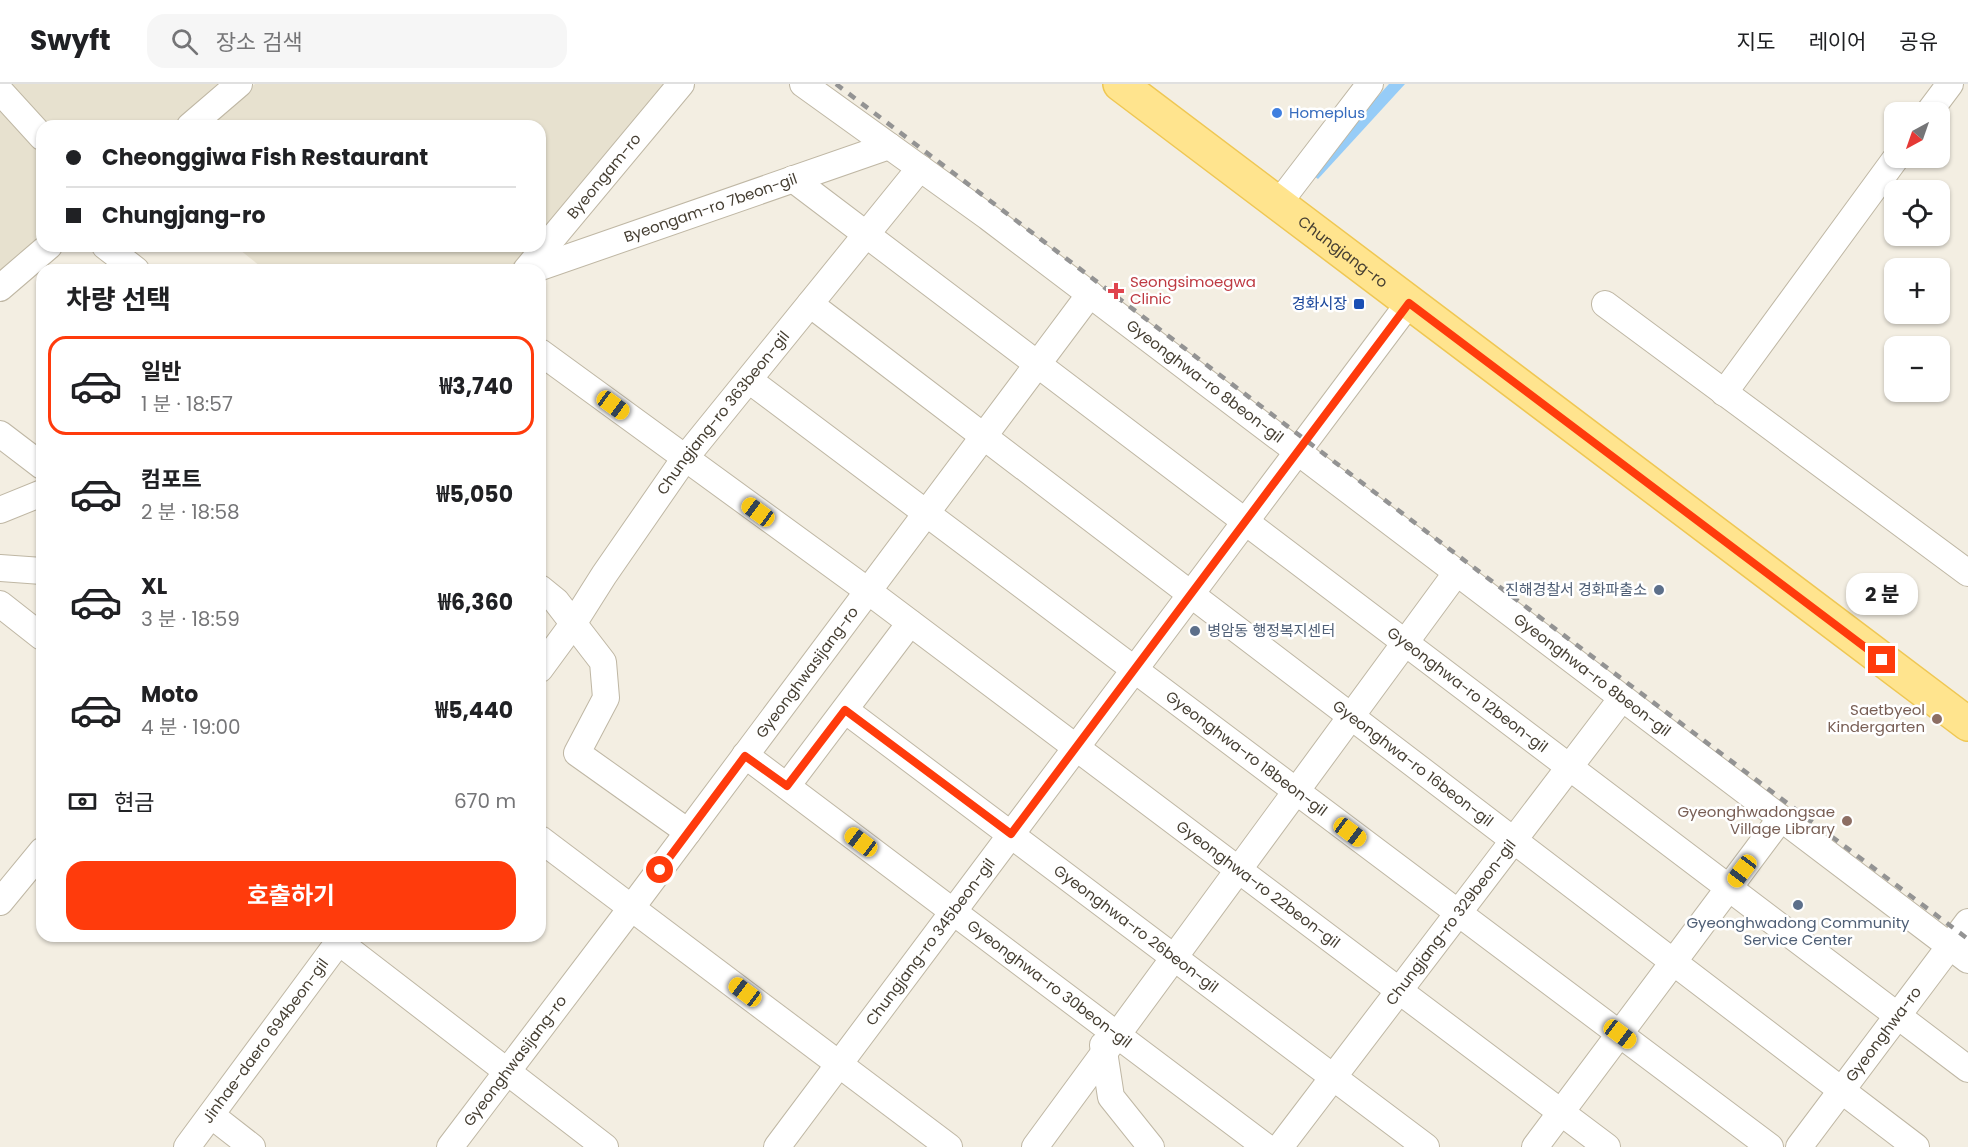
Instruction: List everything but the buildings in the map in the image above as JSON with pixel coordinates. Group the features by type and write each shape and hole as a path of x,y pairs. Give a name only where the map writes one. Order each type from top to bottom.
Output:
{"main road":[{"name":"Chungjang-ro","path":"1120,84 1968,724"}],"street":[{"path":"197,120 239,84"},
{"name":"Byeongam-ro","path":"546,246 681,84"},
{"path":"803,84 1089,294"},
{"path":"1278,204 1370,84"},
{"path":"1936,102 1950,84"},
{"path":"0,91 36,131"},
{"name":"Byeongam-ro 7beon-gil","path":"546,265 889,146"},
{"name":"Chungjang-ro 363beon-gil","path":"546,661 685,458 920,168"},
{"path":"1724,393 1889,168"},
{"path":"793,179 1036,365"},
{"path":"0,288 43,252"},
{"path":"113,252 128,264"},
{"name":"Byeongam-ro","path":"531,264 541,252"},
{"name":"Gyeonghwasijang-ro","path":"450,1147 1089,294"},
{"name":"Gyeonghwa-ro 8beon-gil","path":"1089,294 1959,953"},
{"name":"Chungjang-ro 345beon-gil","path":"777,1147 1409,303"},
{"path":"810,304 983,437"},
{"path":"1605,304 1968,573"},
{"name":"Gyeonghwa-ro 22beon-gil","path":"546,356 868,591 1607,1147"},
{"name":"Gyeonghwa-ro 12beon-gil","path":"1036,365 1968,1069"},
{"path":"749,380 926,513"},
{"path":"0,434 36,461"},
{"name":"Gyeonghwa-ro 16beon-gil","path":"983,437 1916,1147"},
{"path":"0,510 36,495"},
{"name":"Gyeonghwa-ro 18beon-gil","path":"926,513 1770,1147"},
{"path":"0,568 36,570"},
{"path":"1035,1147 1107,1037 1174,957 1457,572"},
{"path":"546,599 604,574"},
{"path":"546,600 573,624 603,662 606,698 577,753 688,832"},
{"path":"0,604 36,632"},
{"path":"787,786 910,623"},
{"name":"Chungjang-ro 329beon-gil","path":"1280,1147 1622,698"},
{"name":"Gyeonghwa-ro 26beon-gil","path":"845,710 1426,1147"},
{"name":"Gyeonghwa-ro 30beon-gil","path":"745,756 953,912 1107,1037 1266,1147"},
{"path":"1535,1147 1781,818"},
{"path":"546,843 949,1147"},
{"path":"0,902 36,858"},
{"name":"Gyeonghwa-ro","path":"1799,1147 1898,1016 1959,953 1968,922"},
{"name":"Jinhae-daero 694beon-gil","path":"187,1147 339,942"},
{"path":"345,942 507,1072 606,1147"},
{"path":"1107,1037 1111,1097 1151,1147"},
{"path":"211,1115 252,1147"}],"shaded area":[{"path":"0,84 220,84 181,120 36,120 36,249 0,282"},
{"path":"255,84 665,84 546,230 546,120 213,120"},
{"path":"242,252 527,252 518,264 258,264"}],"water":[{"path":"1389,84 1405,84 1318,179 1309,172"}],"railway":[{"path":"836,84 1968,939"}],"place":[{"name":"Homeplus","path":"1277,113"},
{"name":"Seongsimoegwa Clinic","path":"1116,291"},
{"name":"경화시장","path":"1359,304"},
{"name":"진해경찰서 경화파출소","path":"1659,590"},
{"name":"병암동 행정복지센터","path":"1195,631"},
{"name":"Saetbyeol Kindergarten","path":"1937,719"},
{"name":"Gyeonghwadongsae Village Library","path":"1847,821"},
{"name":"Gyeonghwadong Community Service Center","path":"1798,905"}],"route":[{"path":"660,870 745,756 787,786 845,710 1011,834 1409,303 1882,660"}]}
